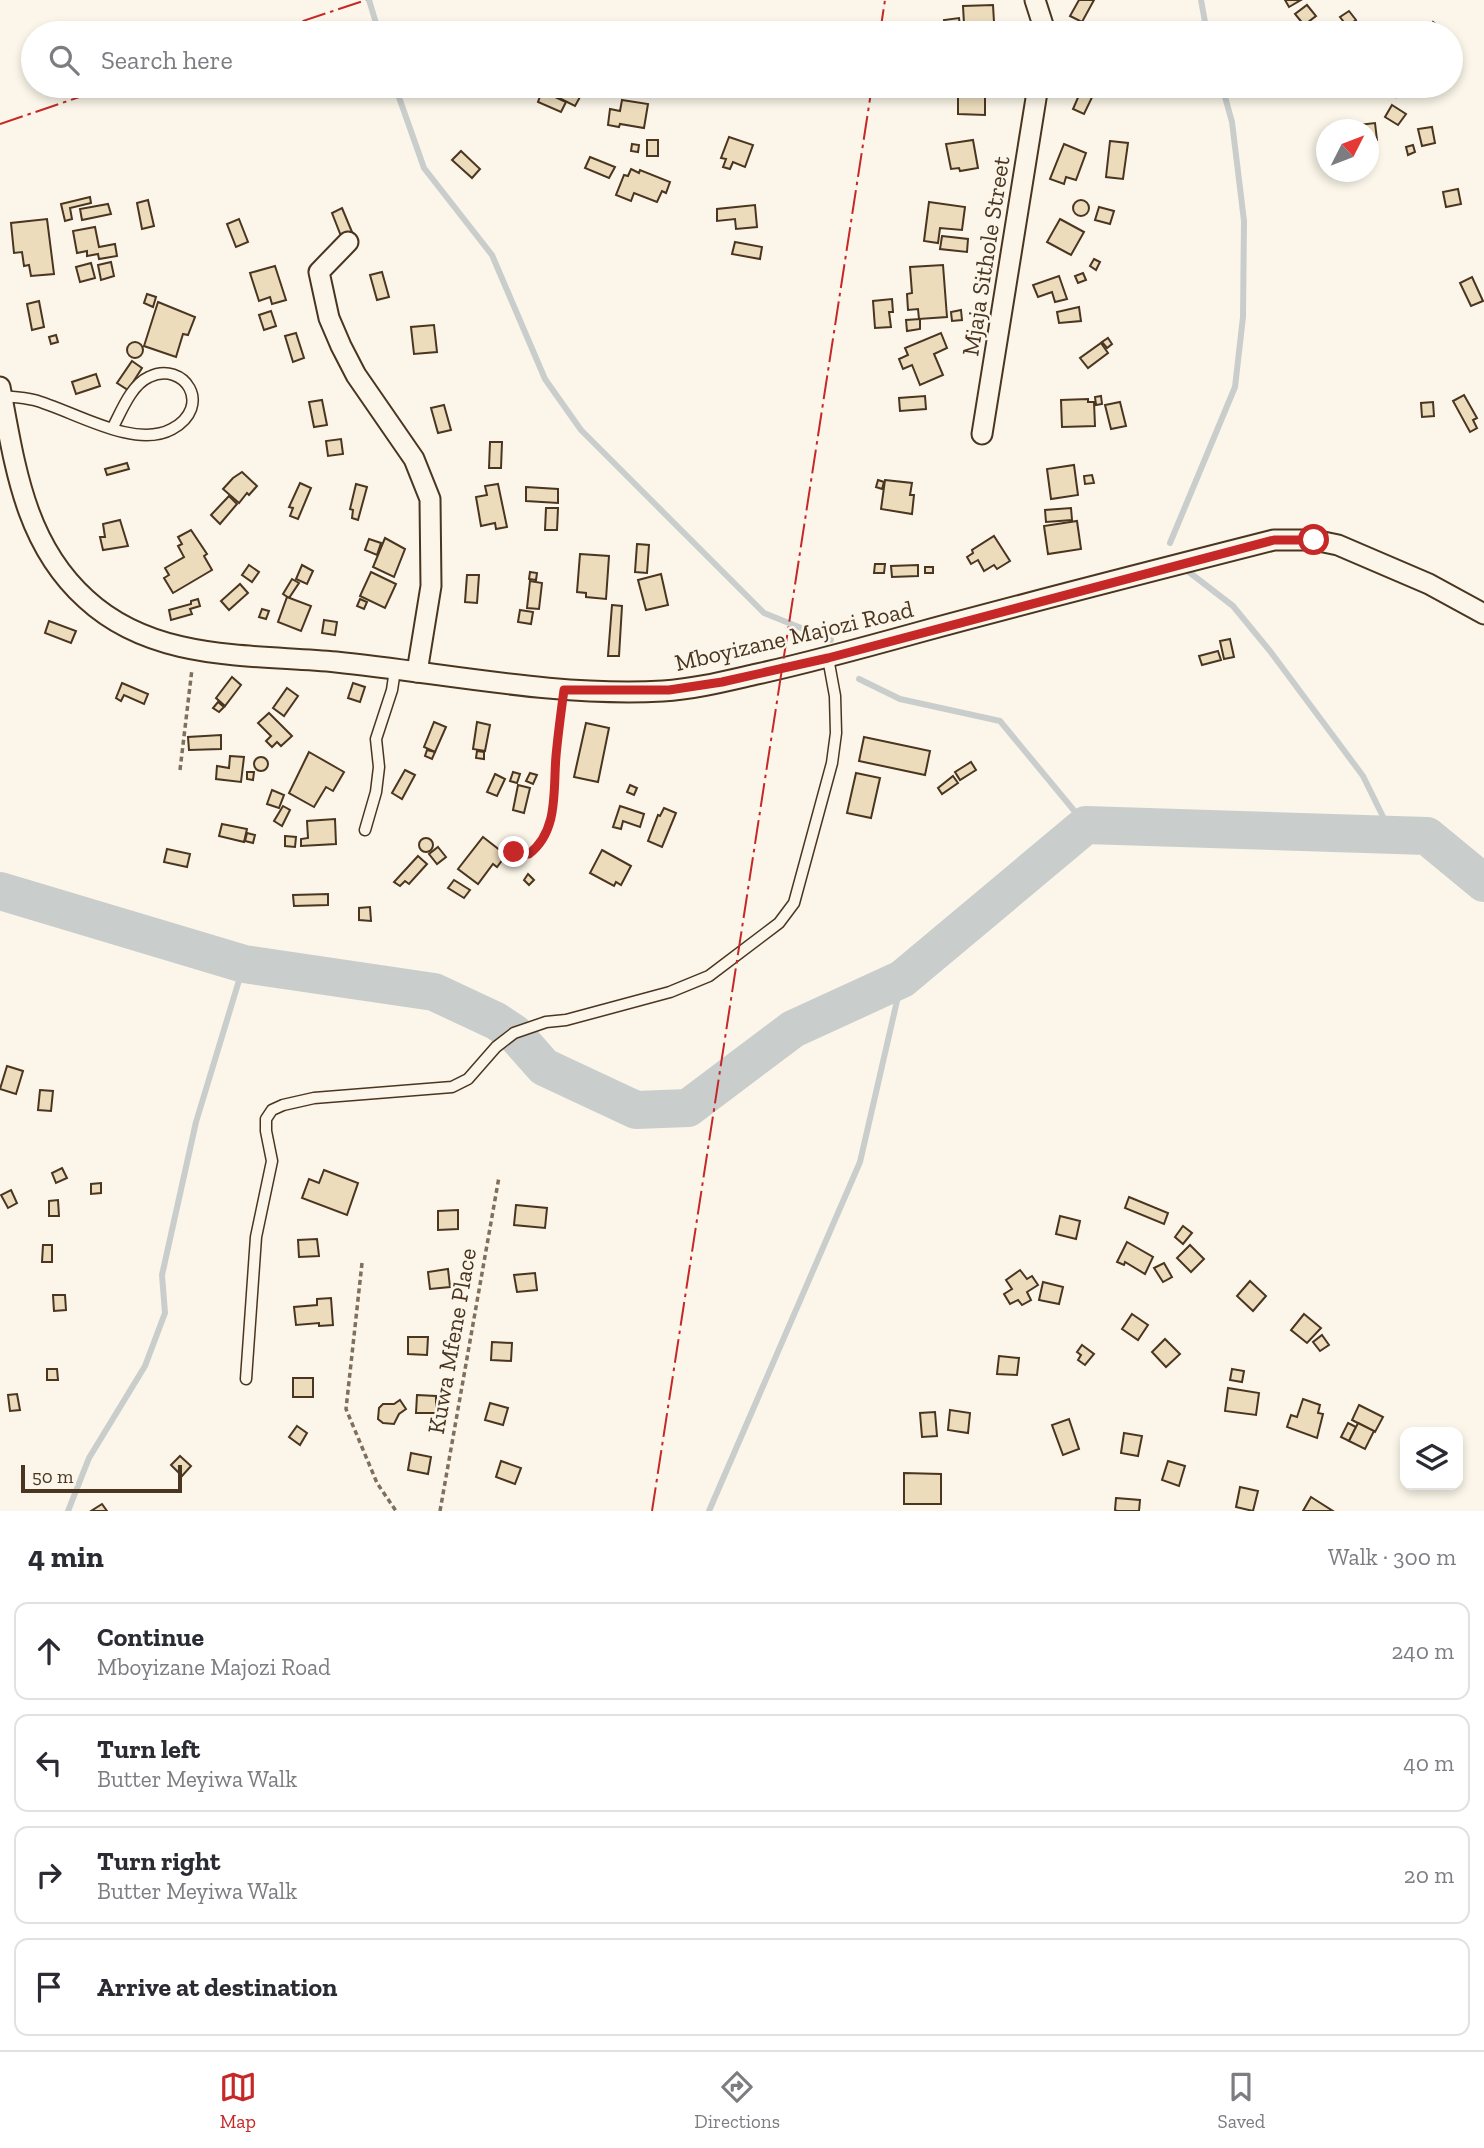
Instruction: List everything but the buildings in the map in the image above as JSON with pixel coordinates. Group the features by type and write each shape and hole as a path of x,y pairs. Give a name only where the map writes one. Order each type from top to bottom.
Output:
{"street":[{"path":"1035,0 1042,21"},
{"name":"Mjaja Sithole Street","path":"982,433 1036,98"},
{"path":"348,242 319,272 329,318 356,375 414,459 430,499 431,586 417,672"},
{"name":"Mboyizane Majozi Road","path":"1,391 11,447 32,525 58,569 85,599 108,617 137,634 194,650 337,662 564,690 669,690 722,682 828,658 1274,540 1314,540 1338,545 1429,584 1484,614"}],"lane":[{"path":"1,391 113,429 145,434 166,432 178,426 194,405 192,390 184,380 173,376 160,374 148,377 133,392 113,429"},
{"path":"246,1378 256,1237 272,1161 266,1119 272,1111 283,1105 314,1098 452,1087 468,1079 496,1046 514,1033 545,1022 566,1020 670,992 709,976 779,923 794,903 832,763 836,733 835,696 828,658"},
{"path":"365,830 376,792 379,766 376,739 392,690 395,670"}],"path":[{"path":"180,770 194,650"},
{"path":"502,845 514,852 529,854 543,841 554,803 556,756 564,690"},
{"name":"Kuwa Mfene Place","path":"440,1511 499,1177"},
{"path":"362,1263 346,1409 377,1483 396,1511"}],"waterway":[{"path":"369,0 375,21"},
{"path":"1201,0 1205,21"},
{"path":"399,98 424,168 492,255 545,379 581,430 764,613 831,640"},
{"path":"1170,543 1235,387 1243,317 1244,221 1232,122 1225,98"},
{"path":"1185,569 1233,606 1270,651 1363,776 1392,835"},
{"path":"859,679 900,699 1000,721 1086,825"},
{"path":"0,891 244,964 434,992 496,1021 514,1033 544,1067 636,1110 688,1108 793,1029 902,979 1086,825 1427,836 1484,883"},
{"path":"68,1511 89,1458 145,1366 165,1313 162,1275 196,1122 244,964"},
{"path":"709,1511 860,1162 902,979"}],"power":[{"path":"303,21 366,0"},
{"path":"882,21 885,0"},
{"path":"0,124 77,98"},
{"path":"652,1511 870,98"}],"route":[{"path":"514,852 529,854 543,841 549,826 554,803 556,756 564,690 644,692 722,682 828,658 1274,540 1314,540"}]}
